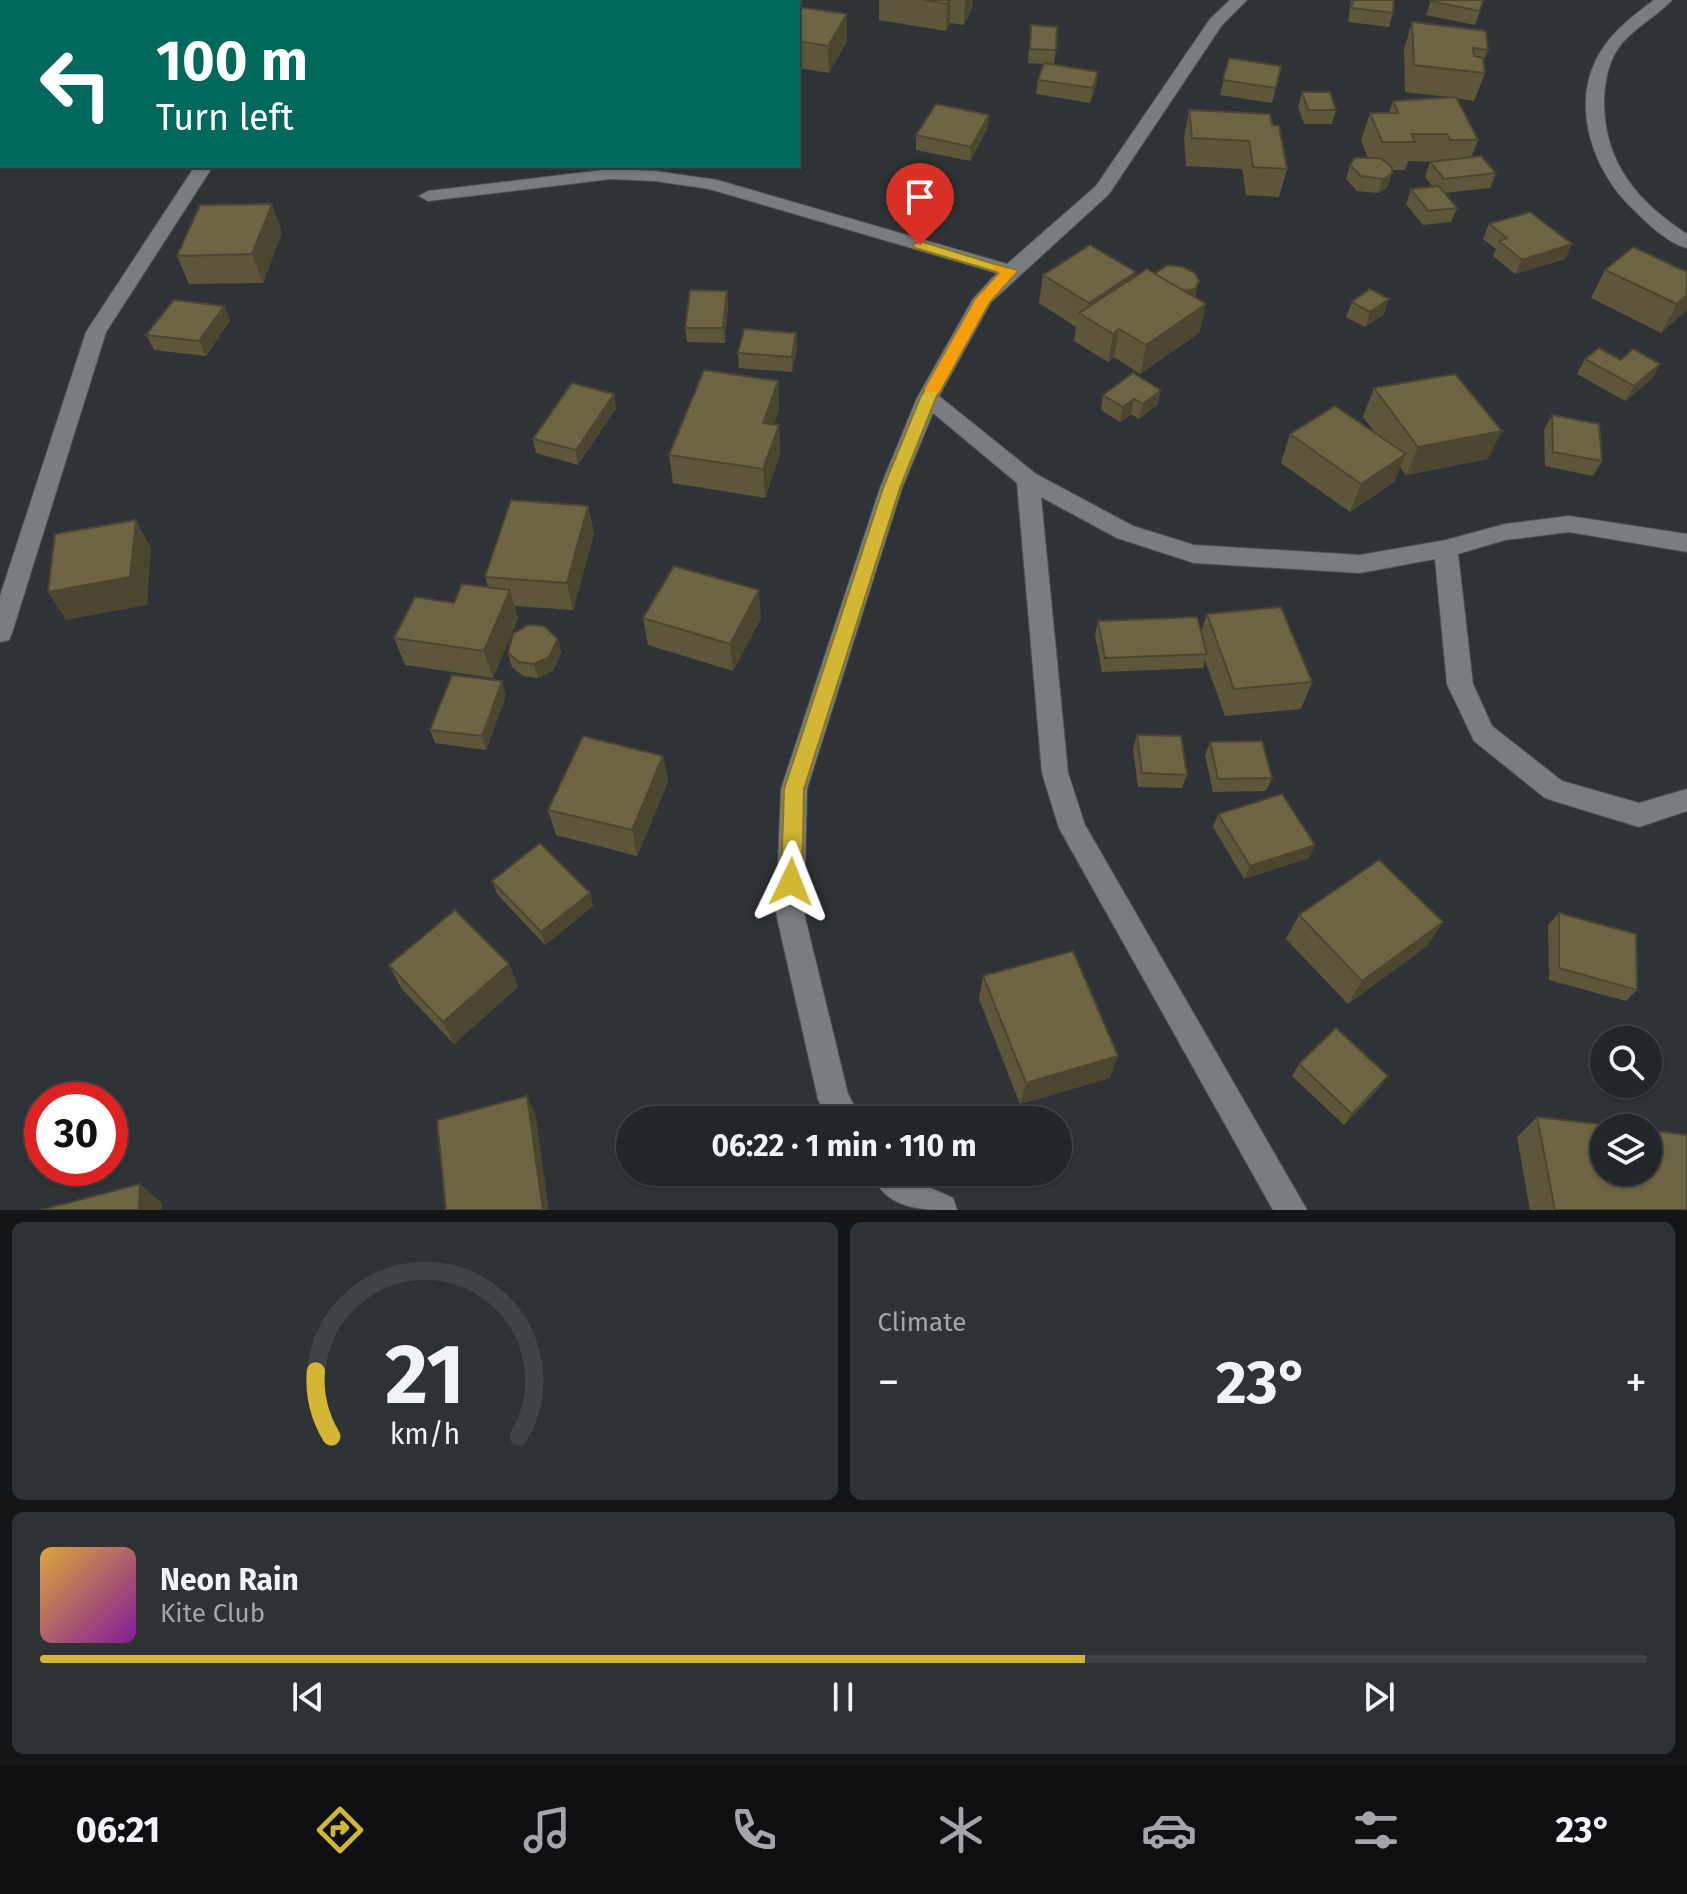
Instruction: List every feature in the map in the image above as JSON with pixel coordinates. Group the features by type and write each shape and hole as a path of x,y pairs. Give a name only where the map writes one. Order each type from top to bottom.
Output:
{"street":[{"path":"838,1106 790,913 794,789 891,488 928,398 983,299 1010,271 1103,190 1216,22 1239,0"},
{"path":"1664,0 1635,21 1603,60 1594,112 1610,172 1664,228 1687,242"},
{"path":"0,633 96,332 203,168"},
{"path":"428,196 611,174 655,176 711,184 1010,271"},
{"path":"928,398 1028,480 1125,532 1194,554 1360,564 1446,549 1505,532 1569,524 1687,543"},
{"path":"1028,480 1055,773 1073,828 1291,1210"},
{"path":"1446,549 1460,684 1483,733 1554,790 1639,815 1687,800"},
{"path":"902,1186 915,1197 941,1210"}],"building":[{"path":"924,0 949,0 947,4"},
{"path":"1353,0 1394,0 1393,13 1352,8"},
{"path":"1431,0 1483,0 1480,11"},
{"path":"800,7 847,14 828,46 800,41"},
{"path":"1412,22 1486,31 1488,50 1473,48 1474,56 1483,58 1485,73 1414,65"},
{"path":"1031,25 1057,27 1056,50 1030,49"},
{"path":"1229,58 1281,66 1276,88 1223,80"},
{"path":"1044,63 1098,72 1093,88 1038,80"},
{"path":"1302,92 1330,92 1336,110 1308,110"},
{"path":"1456,97 1478,140 1450,140 1447,134 1411,134 1415,142 1382,142 1370,113 1398,113 1393,101"},
{"path":"936,104 989,115 971,147 916,135"},
{"path":"1189,110 1270,114 1272,125 1279,126 1287,169 1253,167 1249,141 1192,138"},
{"path":"1481,156 1496,173 1444,179 1430,162"},
{"path":"1355,158 1380,158 1392,167 1392,174 1383,179 1361,176 1350,165"},
{"path":"1439,186 1457,208 1428,211 1411,189"},
{"path":"272,204 252,254 177,256 200,205"},
{"path":"1530,212 1572,244 1522,260 1499,241 1507,238 1489,224"},
{"path":"1090,245 1136,272 1089,303 1043,275"},
{"path":"1633,247 1687,272 1687,295 1677,304 1605,270"},
{"path":"1168,265 1195,273 1199,281 1195,289 1184,291 1154,274"},
{"path":"1147,269 1206,304 1146,345 1119,329 1113,334 1079,313"},
{"path":"1370,289 1389,299 1370,312 1352,302"},
{"path":"690,290 727,291 723,328 685,328"},
{"path":"174,300 224,306 199,341 146,335"},
{"path":"744,329 796,333 792,357 738,353"},
{"path":"1599,348 1621,360 1633,349 1660,364 1634,386 1585,359"},
{"path":"704,370 778,381 763,423 779,425 763,469 669,455"},
{"path":"1133,373 1161,390 1143,404 1134,399 1123,407 1103,395"},
{"path":"1455,374 1502,431 1418,447 1374,388"},
{"path":"572,383 614,394 576,450 533,439"},
{"path":"1335,406 1406,454 1361,484 1290,434"},
{"path":"1552,415 1599,424 1602,461 1553,452"},
{"path":"511,500 588,506 567,583 485,577"},
{"path":"136,520 130,577 48,592 55,534"},
{"path":"674,566 759,590 730,644 643,618"},
{"path":"462,584 510,590 484,651 394,638 415,597 454,603"},
{"path":"1281,607 1312,682 1234,689 1207,614"},
{"path":"1197,617 1207,654 1105,658 1098,621"},
{"path":"528,625 544,626 558,639 549,657 534,664 519,662 508,653 513,634"},
{"path":"452,675 502,681 482,736 430,730"},
{"path":"1137,735 1181,736 1187,775 1142,773"},
{"path":"583,736 663,756 632,830 548,810"},
{"path":"1262,741 1272,778 1218,779 1210,742"},
{"path":"1282,794 1315,845 1250,866 1218,814"},
{"path":"540,843 590,893 541,932 492,881"},
{"path":"1379,860 1443,922 1362,981 1299,915"},
{"path":"455,910 509,964 443,1022 389,965"},
{"path":"1559,913 1636,934 1637,990 1559,968"},
{"path":"1073,951 1118,1056 1026,1083 983,976"},
{"path":"1336,1028 1388,1076 1352,1114 1299,1064"},
{"path":"527,1096 543,1210 446,1210 437,1120"},
{"path":"1537,1117 1590,1123 1590,1186 1662,1186 1662,1132 1687,1135 1687,1210 1555,1210"},
{"path":"140,1184 139,1210 41,1210"}],"slow traffic":[{"path":"933,389 983,299 1010,271 1001,269"}],"route":[{"path":"791,882 794,789 891,488 928,398 983,299 1010,271 920,245"}]}
